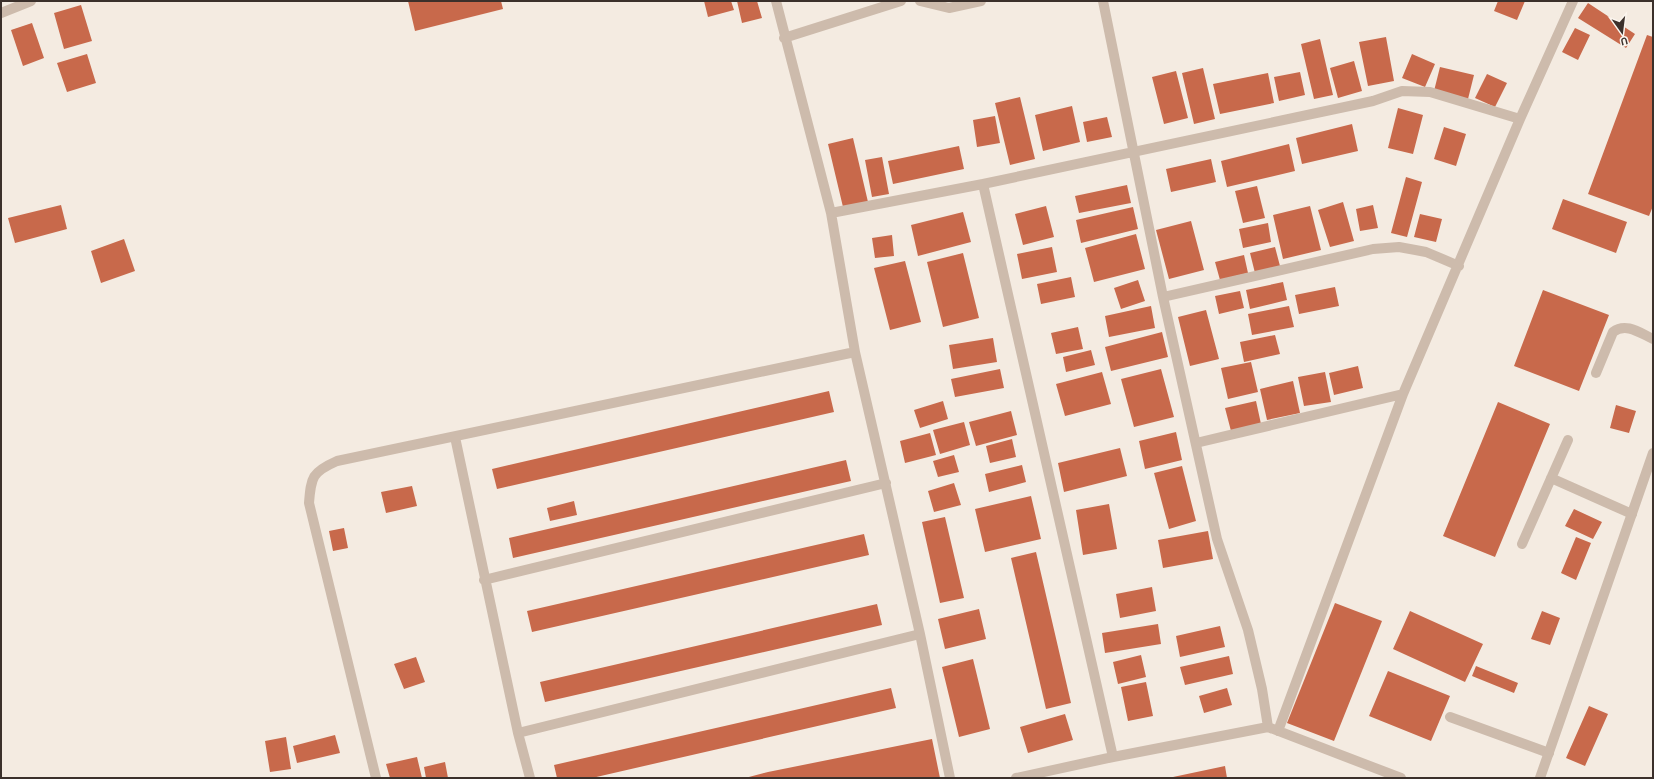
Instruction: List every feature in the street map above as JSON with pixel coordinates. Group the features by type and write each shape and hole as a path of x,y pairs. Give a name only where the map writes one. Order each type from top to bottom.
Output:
{"street":[{"path":"1,13 31,1"},
{"path":"776,1 784,38 830,213 855,352 920,634 950,778"},
{"path":"784,38 901,1"},
{"path":"920,1 948,5 981,1"},
{"path":"1102,1 1163,298 1217,539 1248,630 1273,729"},
{"path":"1273,729 1403,394 1459,266 1520,119 1573,1"},
{"path":"830,213 983,184 1134,152 1373,101 1402,91 1430,92 1520,119"},
{"path":"983,184 1113,756"},
{"path":"1163,298 1373,249 1399,247 1419,251 1459,266"},
{"path":"1596,373 1613,332 1621,327 1628,328 1653,339"},
{"path":"376,778 309,504 310,484 320,468 337,461 855,352"},
{"path":"1196,443 1403,394"},
{"path":"455,437 484,580 518,733 530,778"},
{"path":"1522,544 1568,440"},
{"path":"1540,778 1653,453"},
{"path":"1551,478 1632,514"},
{"path":"484,580 886,483"},
{"path":"518,733 920,634"},
{"path":"1450,717 1549,753"},
{"path":"1016,778 1113,756 1273,729 1401,778"}],"building":[{"path":"408,1 501,1 503,9 415,31"},
{"path":"704,1 731,1 734,10 708,17"},
{"path":"737,1 757,1 762,18 742,23"},
{"path":"1498,1 1525,1 1517,20 1494,11"},
{"path":"1588,3 1635,34 1626,48 1578,18"},
{"path":"81,5 92,41 64,49 54,13"},
{"path":"32,23 44,58 23,66 11,30"},
{"path":"1575,28 1590,35 1578,60 1562,52"},
{"path":"1647,35 1653,37 1653,206 1649,216 1588,194"},
{"path":"1386,37 1394,81 1368,86 1359,42"},
{"path":"1320,39 1333,95 1314,99 1301,44"},
{"path":"87,54 96,83 67,92 57,63"},
{"path":"1412,54 1435,64 1425,87 1402,78"},
{"path":"1354,61 1362,91 1338,98 1330,68"},
{"path":"1440,67 1474,75 1468,99 1434,91"},
{"path":"1203,68 1215,119 1194,124 1182,73"},
{"path":"1176,71 1188,118 1164,124 1152,77"},
{"path":"1300,72 1305,95 1279,101 1274,77"},
{"path":"1268,73 1274,103 1220,114 1213,84"},
{"path":"1487,74 1507,83 1495,107 1475,98"},
{"path":"1020,97 1035,159 1010,165 995,103"},
{"path":"1072,106 1080,142 1043,151 1035,115"},
{"path":"1398,108 1423,115 1413,154 1388,148"},
{"path":"995,116 1000,143 977,147 973,120"},
{"path":"1107,117 1112,137 1087,142 1083,122"},
{"path":"1352,124 1358,151 1302,164 1296,138"},
{"path":"1444,127 1466,134 1456,166 1434,159"},
{"path":"853,138 868,202 843,207 828,144"},
{"path":"1289,144 1295,171 1227,187 1221,161"},
{"path":"959,146 964,169 893,184 888,161"},
{"path":"882,157 889,194 872,197 865,160"},
{"path":"1211,159 1216,182 1171,192 1166,169"},
{"path":"1406,177 1422,182 1407,237 1391,233"},
{"path":"1127,185 1131,203 1079,213 1075,196"},
{"path":"1257,186 1265,218 1243,223 1235,191"},
{"path":"1563,199 1627,222 1616,253 1552,229"},
{"path":"1343,202 1354,241 1330,247 1318,210"},
{"path":"61,205 67,229 15,243 8,218"},
{"path":"1373,205 1378,228 1360,231 1356,209"},
{"path":"1046,206 1054,237 1023,245 1015,214"},
{"path":"1310,206 1321,250 1283,259 1273,215"},
{"path":"1133,207 1138,229 1081,243 1076,220"},
{"path":"963,212 971,242 918,256 911,225"},
{"path":"1420,214 1442,219 1436,242 1414,237"},
{"path":"1191,221 1204,270 1169,279 1156,230"},
{"path":"1268,223 1271,242 1243,248 1239,229"},
{"path":"1136,234 1145,269 1094,282 1085,248"},
{"path":"892,235 894,256 875,258 872,238"},
{"path":"124,239 135,271 101,283 91,251"},
{"path":"1052,247 1057,272 1022,279 1017,254"},
{"path":"1275,247 1280,266 1255,273 1250,253"},
{"path":"963,253 979,318 943,327 927,262"},
{"path":"1244,255 1248,273 1220,280 1215,262"},
{"path":"905,261 921,322 890,330 874,268"},
{"path":"1071,277 1075,297 1041,304 1037,284"},
{"path":"1138,280 1145,301 1121,309 1114,288"},
{"path":"1283,282 1287,300 1250,309 1246,290"},
{"path":"1335,287 1339,306 1299,314 1295,295"},
{"path":"1543,290 1609,315 1579,391 1514,366"},
{"path":"1240,291 1244,308 1219,314 1215,296"},
{"path":"1151,306 1155,328 1109,337 1105,316"},
{"path":"1289,306 1294,327 1252,335 1248,314"},
{"path":"1206,310 1219,359 1190,366 1178,317"},
{"path":"1078,327 1083,349 1056,354 1051,333"},
{"path":"1162,332 1168,357 1111,371 1105,347"},
{"path":"1275,335 1280,354 1244,362 1240,342"},
{"path":"993,338 997,362 953,369 949,345"},
{"path":"1091,350 1095,365 1066,372 1063,357"},
{"path":"1251,362 1258,392 1228,399 1221,368"},
{"path":"1358,366 1363,388 1334,395 1329,373"},
{"path":"1000,369 1004,388 955,397 951,379"},
{"path":"1161,369 1174,417 1134,427 1121,379"},
{"path":"1102,372 1111,404 1065,416 1056,384"},
{"path":"1325,372 1331,402 1304,406 1298,377"},
{"path":"1293,381 1300,413 1267,420 1260,389"},
{"path":"829,391 834,412 497,489 492,469"},
{"path":"943,401 948,419 920,428 914,410"},
{"path":"1256,401 1261,424 1231,431 1225,408"},
{"path":"1498,402 1550,424 1495,557 1443,536"},
{"path":"1616,405 1636,411 1629,433 1610,428"},
{"path":"1011,411 1017,435 976,446 969,422"},
{"path":"964,422 970,445 940,454 933,430"},
{"path":"1176,432 1182,460 1145,469 1139,441"},
{"path":"930,433 936,455 905,463 900,441"},
{"path":"1012,439 1016,457 990,463 986,446"},
{"path":"1120,448 1127,476 1064,492 1058,463"},
{"path":"954,455 959,472 938,477 933,461"},
{"path":"846,460 851,481 513,558 509,538"},
{"path":"1022,465 1026,482 989,492 985,474"},
{"path":"1182,466 1196,521 1169,529 1154,473"},
{"path":"954,483 961,505 934,512 928,491"},
{"path":"412,486 417,506 386,513 381,492"},
{"path":"1031,496 1041,539 985,552 975,509"},
{"path":"574,501 577,515 550,521 547,508"},
{"path":"1109,504 1117,549 1083,555 1076,510"},
{"path":"1574,509 1602,522 1593,539 1565,526"},
{"path":"945,517 964,598 940,603 922,522"},
{"path":"344,528 348,548 333,551 329,531"},
{"path":"1208,531 1213,559 1163,568 1158,540"},
{"path":"864,534 869,555 532,632 527,611"},
{"path":"1576,537 1591,543 1576,580 1561,573"},
{"path":"1036,552 1071,703 1046,709 1011,558"},
{"path":"1152,587 1156,611 1120,618 1116,594"},
{"path":"1335,603 1382,621 1334,741 1287,723"},
{"path":"877,604 882,625 545,702 540,682"},
{"path":"979,609 986,639 945,649 938,619"},
{"path":"1410,611 1483,644 1465,682 1393,649"},
{"path":"1542,611 1560,618 1550,645 1531,639"},
{"path":"1158,624 1161,644 1105,653 1102,633"},
{"path":"1220,626 1225,647 1180,657 1176,636"},
{"path":"1141,655 1146,677 1118,684 1113,662"},
{"path":"1229,656 1233,674 1185,685 1180,667"},
{"path":"416,657 425,682 404,689 394,664"},
{"path":"973,659 990,729 959,737 942,667"},
{"path":"1476,666 1518,683 1514,693 1472,676"},
{"path":"1388,671 1450,696 1431,741 1369,716"},
{"path":"1146,682 1153,716 1128,721 1121,687"},
{"path":"891,688 896,708 592,778 557,778 554,765"},
{"path":"1227,688 1232,705 1204,713 1199,696"},
{"path":"1589,706 1608,714 1585,766 1566,758"},
{"path":"1065,714 1073,740 1028,753 1020,727"},
{"path":"335,735 340,753 297,763 293,746"},
{"path":"286,737 291,769 270,772 265,741"},
{"path":"932,739 940,778 745,778 768,772"},
{"path":"417,757 422,778 390,778 386,764"},
{"path":"445,762 448,778 426,778 424,767"},
{"path":"1225,766 1227,778 1173,778 1173,777"}]}
